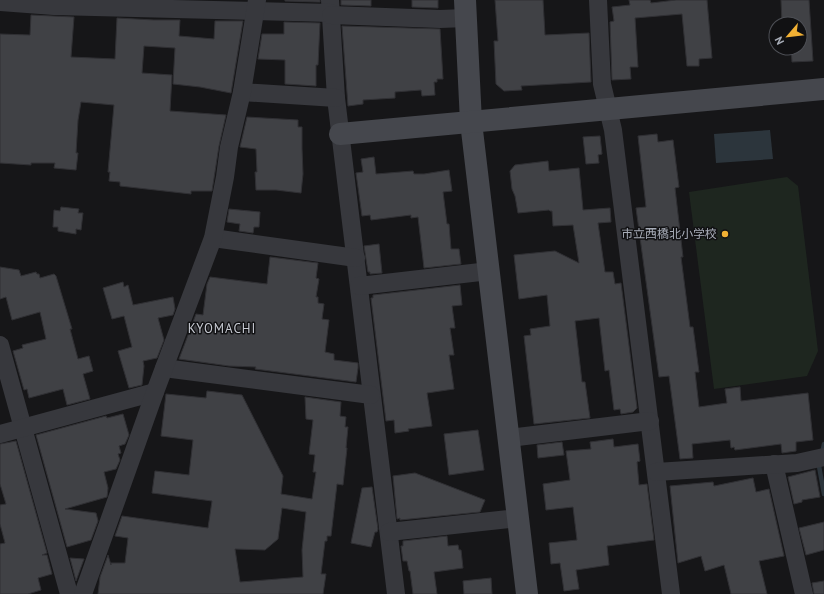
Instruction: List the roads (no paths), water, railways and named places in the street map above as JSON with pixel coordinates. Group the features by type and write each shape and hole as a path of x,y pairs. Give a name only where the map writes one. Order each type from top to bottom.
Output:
{"street":[{"path":"598,0 602,84 613,130 650,421 670,594"},
{"path":"0,2 256,6 263,10 330,9 440,20 466,9 472,122 527,594"},
{"path":"83,594 155,392 213,238 225,177 229,147 242,92 256,6"},
{"path":"330,9 340,134 396,594"},
{"path":"340,134 824,89"},
{"path":"242,92 336,98"},
{"path":"213,238 356,258"},
{"path":"359,286 489,271"},
{"path":"0,345 68,594"},
{"path":"164,368 371,395"},
{"path":"0,434 155,392"},
{"path":"509,438 650,421"},
{"path":"656,472 797,463 817,459"},
{"path":"774,464 804,594"},
{"path":"389,532 518,518"}],"waterway":[{"path":"822,454 824,444"},
{"path":"819,463 824,494"}],"place":[{"name":"市立西橋北小学校","path":"725,234"}],"district":[{"name":"KYOMACHI","path":"222,328"}]}
